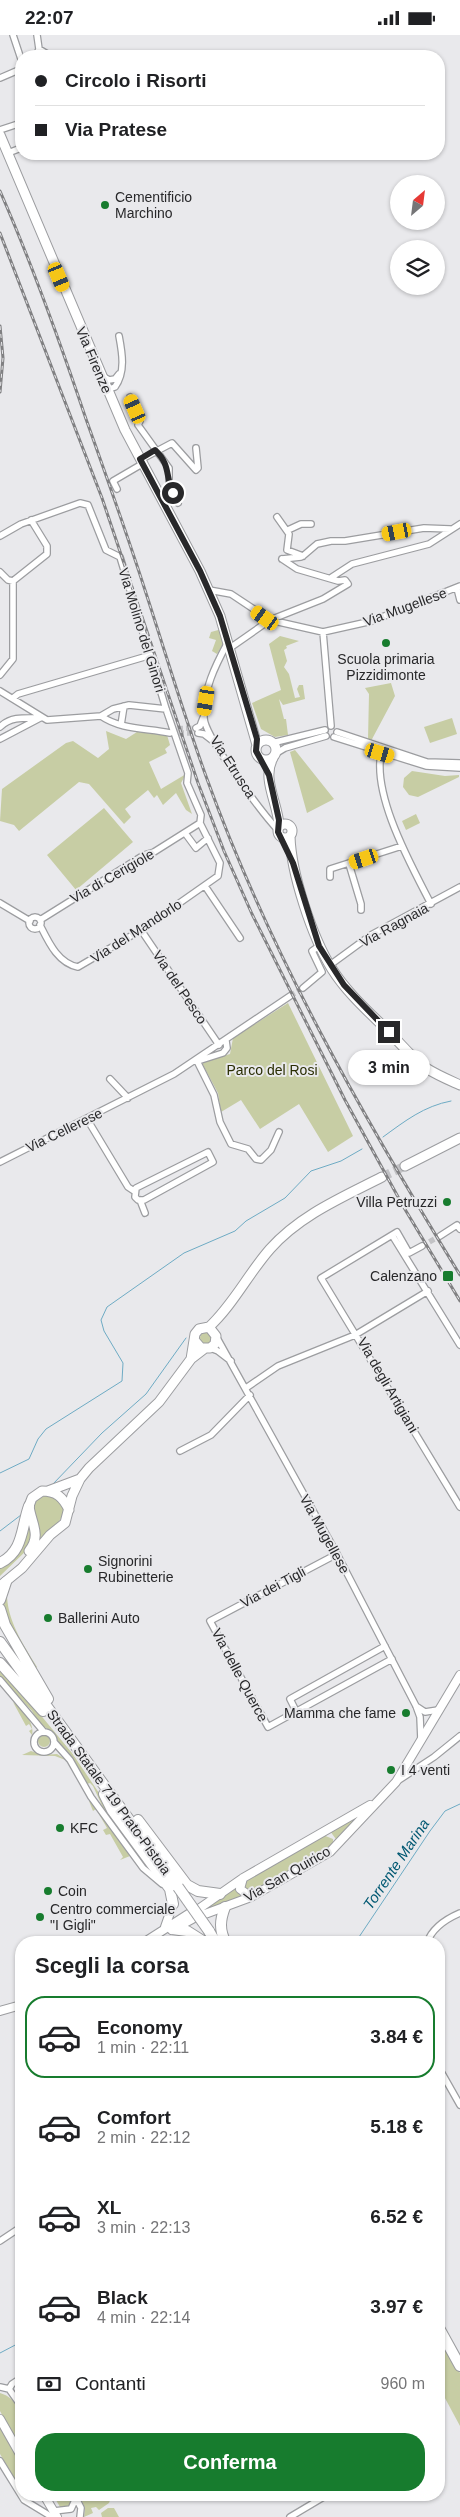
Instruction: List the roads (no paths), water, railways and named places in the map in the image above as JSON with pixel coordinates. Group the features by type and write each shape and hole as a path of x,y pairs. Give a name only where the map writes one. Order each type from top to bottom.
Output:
{"highway":[{"path":"0,1563 12,1554 20,1542 29,1506"},
{"path":"0,1600 2,1583"},
{"path":"0,1609 5,1625 69,1737"},
{"name":"Strada Statale 719 Prato-Pistoia","path":"0,1642 212,1936"},
{"path":"0,1663 69,1737"},
{"path":"87,1762 126,1804 187,1885 198,1891 220,1894"},
{"path":"87,1762 112,1810 170,1889 173,1904"},
{"path":"224,1936 220,1924 225,1907"},
{"path":"169,1928 187,1931 195,1936"},
{"path":"445,2338 460,2365"}],"main road":[{"name":"Via Firenze","path":"0,135 106,389 141,462 209,590 229,645 251,720 257,745 256,751 269,775"},
{"name":"Via Firenze","path":"251,720 275,748 274,756 269,766 269,775 276,806 319,946 331,967 362,1005 416,1059 435,1073 460,1085"},
{"path":"257,745 270,742"},
{"path":"258,757 267,760 274,756"},
{"path":"405,1166 460,1138"},
{"path":"2,1583 26,1563 50,1535 65,1523 80,1479 168,1391 191,1359 215,1344 214,1332 222,1315 264,1256 289,1231 316,1211 382,1177"},
{"path":"191,1359 195,1335 199,1329 214,1332"},
{"path":"195,1341 198,1346 207,1349"},
{"path":"2,1583 35,1543 36,1530 30,1516 29,1506 37,1494 80,1479"},
{"path":"48,1491 62,1498 68,1510"}],"street":[{"path":"14,35 18,50"},
{"path":"37,35 39,49"},
{"path":"0,78 15,72"},
{"path":"0,130 15,125"},
{"path":"8,153 15,151"},
{"path":"112,402 123,357 119,336"},
{"path":"99,371 103,377 116,381"},
{"path":"106,389 116,381"},
{"path":"130,397 140,421 138,425 169,469 169,485 178,503"},
{"path":"117,489 113,481 155,450 172,443 196,470 198,469 196,448"},
{"name":"Via Molino del Ginori","path":"0,536 31,521 80,503 88,505 106,550 120,557 166,709"},
{"path":"277,517 283,527 288,530"},
{"path":"13,581 46,554 47,546 31,521"},
{"path":"288,530 301,524 311,524"},
{"path":"332,577 352,564 429,544 460,524"},
{"path":"229,645 270,620 323,599 348,583 346,580 338,581 332,577 296,569 282,559 303,557 317,544 331,541 345,541 424,528 450,529"},
{"path":"288,530 287,550 303,557"},
{"path":"0,572 8,580 13,581"},
{"path":"0,675 13,659 13,581"},
{"path":"459,587 460,600"},
{"name":"Via Mugellese","path":"209,590 231,594 270,620 323,632 372,621 459,587"},
{"path":"274,756 285,748 325,733 331,725 323,632"},
{"name":"Via Etrusca","path":"229,645 212,674 204,720 238,778 283,831"},
{"path":"13,698 18,694 151,655"},
{"path":"0,691 40,718"},
{"path":"206,701 203,720 197,731 208,737 220,749"},
{"path":"121,725 124,706"},
{"path":"0,727 7,721 22,717 54,721 101,717 124,706 166,709 188,773 187,783 201,815 200,823 208,838 196,848 185,833"},
{"path":"22,717 26,713 26,707"},
{"path":"101,717 109,722 121,725 170,731"},
{"path":"0,739 40,718"},
{"path":"331,725 335,727 336,735"},
{"path":"270,742 325,733 336,735 426,767 460,768"},
{"path":"381,751 427,762 460,763"},
{"path":"381,751 380,785 402,846 431,904"},
{"name":"Via di Cerigiole","path":"39,925 144,855 154,852 200,823"},
{"name":"Via del Mandorlo","path":"30,921 31,927 39,925 67,965 78,967 141,929 218,876 220,863 208,838"},
{"path":"330,877 330,869 402,846"},
{"path":"349,864 361,904 361,910"},
{"path":"205,886 240,938"},
{"name":"Via Ragnaia","path":"331,967 371,935 460,887"},
{"path":"0,903 30,921 34,917 39,925"},
{"name":"Via del Pesco","path":"141,929 219,1045"},
{"path":"302,988 322,971 312,951 319,946"},
{"name":"Via Cellerese","path":"0,1162 197,1061 290,996"},
{"name":"Via Cellerese","path":"197,1061 223,1053 227,1048 226,1041"},
{"path":"197,1061 214,1095 220,1122 231,1144 248,1149 256,1159 261,1160 271,1149 279,1132"},
{"path":"110,1079 128,1098"},
{"path":"87,1119 128,1187 134,1191"},
{"path":"134,1191 208,1152 213,1162 140,1201"},
{"path":"178,1167 183,1177"},
{"path":"141,1186 147,1191 147,1197"},
{"path":"134,1191 134,1197 140,1201 145,1213"},
{"path":"440,1236 457,1225 460,1229"},
{"path":"246,1388 278,1366 355,1335 321,1278 397,1232 409,1253 422,1246"},
{"path":"392,1235 460,1345"},
{"name":"Via degli Artigiani","path":"428,1291 355,1335 460,1507"},
{"name":"Via Mugellese","path":"214,1332 336,1554 416,1706 420,1717 421,1740"},
{"name":"Via Mugellese","path":"207,1349 218,1351 232,1362"},
{"path":"180,1451 211,1435 250,1395"},
{"name":"Via dei Tigli","path":"210,1621 336,1554"},
{"name":"Via delle Querce","path":"210,1621 268,1727 392,1659"},
{"path":"296,1711 290,1699 385,1645"},
{"name":"Via San Quirico","path":"380,1799 243,1878 220,1894 202,1911 225,1907 251,1897 330,1852 336,1845 380,1799 396,1782 460,1675"},
{"path":"0,1680 31,1718 44,1732 52,1736 54,1742 70,1760 91,1797 143,1868 166,1891 173,1904 169,1928"},
{"name":"Via Mugellese","path":"416,1706 425,1712 432,1721"},
{"path":"425,1712 438,1710"},
{"path":"420,1717 432,1721"},
{"path":"31,1718 36,1748 41,1751 64,1755"},
{"path":"35,1737 44,1732"},
{"path":"396,1782 460,1737"},
{"path":"47,1751 54,1742"},
{"path":"324,1833 332,1835 336,1845"},
{"path":"243,1878 240,1889 251,1897"},
{"path":"429,1936 448,1918 460,1913"},
{"path":"156,1936 192,1916"},
{"path":"0,2011 15,2007"},
{"path":"445,2079 460,2105"},
{"path":"0,2241 15,2231"},
{"path":"9,2389 15,2382"},
{"path":"0,2387 9,2389 15,2398"},
{"path":"0,2419 15,2445"},
{"path":"0,2461 15,2485"},
{"path":"26,2501 28,2504 55,2515 72,2509 74,2501"},
{"path":"47,2501 55,2515"},
{"path":"78,2501 81,2508 80,2517"},
{"path":"290,2517 317,2501"}],"waterway":[{"path":"383,1137 423,1110 451,1101"},
{"path":"0,1473 29,1459 38,1439 46,1429 122,1381 123,1363 104,1331 101,1320 107,1307 184,1253 235,1231 246,1221 285,1198 311,1171 341,1161 362,1149"},
{"path":"53,1484 102,1433 146,1394 186,1338"},
{"path":"0,1531 21,1515"},
{"name":"Torrente Marina","path":"360,1936 445,1811 460,1804"},
{"name":"Torrente Marina","path":"0,2353 15,2345"}],"tunnel":[{"path":"169,729 196,728"},
{"path":"170,733 198,733"},
{"path":"290,996 303,988"},
{"path":"382,1177 405,1166"},
{"path":"422,1246 440,1236"}],"railway":[{"path":"0,191 24,247 56,333 130,545 207,779 259,908 289,971 354,1095 460,1275"},
{"path":"0,233 102,498 198,783 224,851 252,914 345,1100 403,1206 460,1301"},
{"path":"0,326 3,358 0,392"}],"place":[{"name":"Cementificio Marchino","path":"105,205"},
{"name":"Scuola primaria Pizzidimonte","path":"386,643"},
{"name":"Villa Petruzzi","path":"447,1202"},
{"name":"Calenzano","path":"448,1276"},
{"name":"Signorini Rubinetterie","path":"88,1569"},
{"name":"Ballerini Auto","path":"48,1618"},
{"name":"Mamma che fame","path":"406,1713"},
{"name":"I 4 venti","path":"391,1770"},
{"name":"KFC","path":"60,1828"},
{"name":"Coin","path":"48,1891"},
{"name":"Centro commerciale \"I Gigli\"","path":"40,1917"}],"park label":[{"name":"Parco del Rosi","path":"272,1070"}]}
